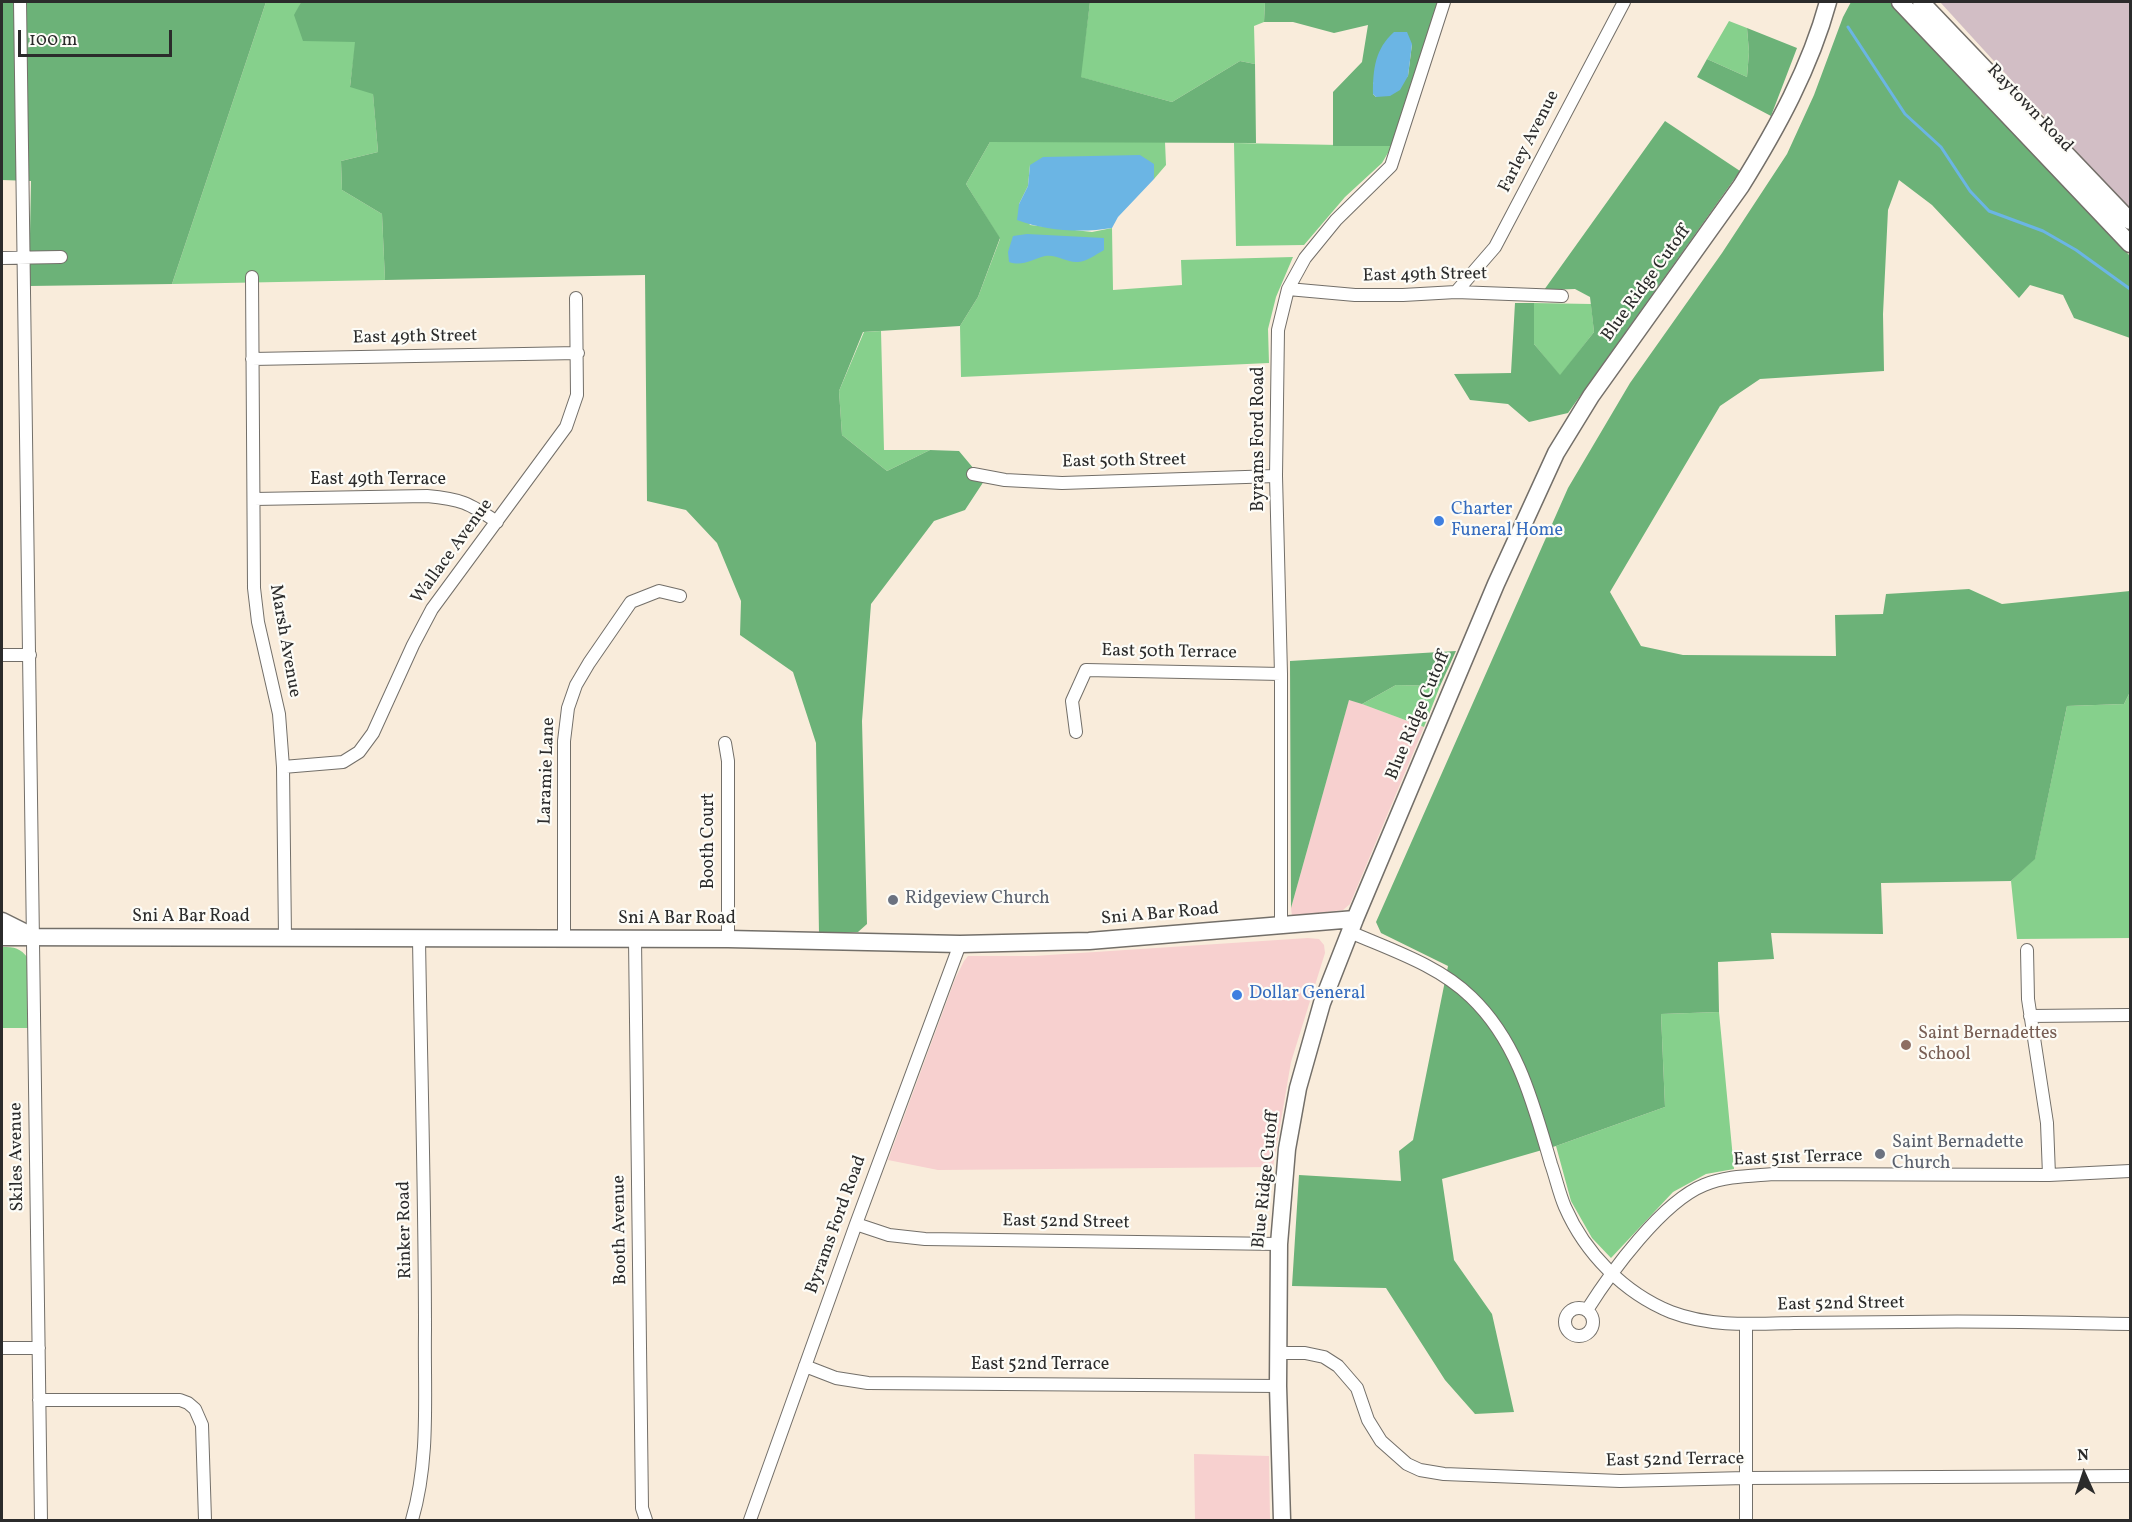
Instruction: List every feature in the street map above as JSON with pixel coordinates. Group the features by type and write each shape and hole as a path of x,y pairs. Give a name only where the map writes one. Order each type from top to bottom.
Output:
{"main road":[{"name":"Blue Ridge Cutoff","path":"1282,1521 1278,1386 1279,1244 1287,1149 1298,1088 1322,1003 1352,925 1496,584 1556,453 1591,396 1741,186 1788,103 1810,55 1828,2"},
{"name":"Raytown Road","path":"1900,2 2130,244"},
{"name":"Raytown Road","path":"1921,2 2130,221"},
{"name":"Sni A Bar Road","path":"2,921 33,937 728,939 960,944 1089,941 1281,925 1352,925"},
{"path":"2,937 33,937"}],"street":[{"name":"Skiles Avenue","path":"20,2 41,1521"},
{"name":"Byrams Ford Road","path":"1281,925 1281,674 1276,476 1278,330 1288,289 1305,258 1336,220 1391,166 1444,2"},
{"name":"Farley Avenue","path":"1455,292 1495,247 1624,2"},
{"path":"2,258 61,258"},
{"name":"Marsh Avenue","path":"252,277 254,588 258,622 279,714 284,766 285,938"},
{"name":"East 49th Street","path":"1288,289 1365,295 1455,292 1562,296"},
{"name":"Wallace Avenue","path":"284,766 343,762 359,752 374,733 413,645 432,609 566,427 576,395 578,353 576,298"},
{"name":"East 49th Street","path":"252,359 578,353"},
{"name":"East 50th Street","path":"973,474 1005,480 1062,483 1276,476"},
{"name":"East 49th Terrace","path":"254,499 427,496 452,498 472,504 497,522"},
{"name":"Laramie Lane","path":"564,938 564,741 568,708 576,685 589,663 631,602 659,591 680,596"},
{"path":"2,655 30,655"},
{"name":"East 50th Terrace","path":"1076,732 1072,701 1086,670 1281,674"},
{"name":"Booth Court","path":"725,743 728,760 728,939"},
{"name":"Sni A Bar Road","path":"1352,925 1441,972 1471,996 1497,1025 1513,1051 1528,1086 1564,1206 1583,1241 1611,1272"},
{"name":"Rinker Road","path":"412,1521 418,1498 424,1448 425,1274 419,938"},
{"name":"Booth Avenue","path":"636,939 642,1508 646,1521"},
{"name":"Byrams Ford Road","path":"751,1520 856,1224 960,944"},
{"path":"2027,950 2030,1016 2044,1088 2048,1123 2049,1175"},
{"path":"2030,1016 2130,1015"},
{"name":"East 51st Terrace","path":"1611,1272 1678,1200 1703,1185 1736,1176 1773,1174 2049,1175 2130,1172"},
{"name":"East 52nd Street","path":"856,1224 889,1235 925,1239 1279,1244"},
{"path":"1587,1310 1611,1272"},
{"name":"East 52nd Street","path":"1611,1272 1638,1295 1672,1312 1710,1322 1746,1325 1922,1321 2130,1324"},
{"path":"1746,1325 1746,1521"},
{"path":"2,1348 39,1348"},
{"name":"East 52nd Terrace","path":"1278,1353 1305,1353 1324,1357 1338,1366 1357,1388 1368,1420 1381,1442 1407,1464 1420,1470 1444,1474 1620,1481 2130,1476"},
{"name":"East 52nd Terrace","path":"805,1366 836,1378 868,1383 1278,1386"},
{"path":"39,1400 180,1401 191,1405 200,1416 202,1425 205,1521"}],"shaded area":[{"path":"1940,2 2130,2 2130,210"},
{"path":"1349,699 1424,727 1350,904 1343,910 1292,916 1291,908"},
{"path":"1319,939 1324,945 1325,953 1291,1062 1273,1167 938,1170 888,1160 955,979 968,956 1034,956"},
{"path":"1194,1454 1269,1456 1270,1520 1195,1520"}],"green space":[{"path":"2,2 266,2 172,284 29,286 31,181 2,180"},
{"path":"266,2 301,2 295,15 356,41 350,86 373,93 378,152 341,161 342,190 382,214 385,280 172,284"},
{"path":"301,2 1090,2 1081,77 1172,102 1240,61 1255,64 1256,143 990,142 966,184 1000,238 978,297 960,326 863,332 839,391 842,435 887,471 930,450 959,451 984,481 965,510 934,521 871,604 862,721 867,924 858,932 819,934 816,743 793,672 740,635 741,601 717,543 686,510 647,501 645,275 385,280 382,214 342,190 341,161 378,152 373,94 350,87 355,42 303,41 294,15"},
{"path":"1090,2 1265,2 1264,22 1254,26 1255,64 1240,61 1172,102 1080,77"},
{"path":"1265,2 1439,2 1392,146 1333,146 1333,92 1362,62 1368,25 1334,33 1293,22 1264,22","holes":["1412,44 1408,76 1376,97 1373,94 1373,83"]},
{"path":"1851,2 1892,2 2130,256 2130,338 2074,318 2063,295 2030,285 2019,298 1932,205 1899,180 1888,210 1883,314 1884,371 1760,379 1720,406 1610,592 1641,646 1683,655 1836,656 1835,615 1883,614 1886,594 1969,589 2002,604 2130,591 2130,692 2124,704 2067,706 2035,859 2011,881 1881,883 1883,934 1771,933 1774,959 1718,962 1719,1012 1661,1014 1665,1107 1556,1146 1442,1179 1454,1260 1492,1314 1514,1412 1475,1414 1445,1380 1386,1288 1292,1286 1299,1175 1401,1181 1399,1151 1413,1140 1448,966 1381,933 1376,922 1568,488 1630,383 1722,253 1787,154 1814,95 1843,17"},
{"path":"1729,21 1747,28 1749,52 1747,77 1707,59"},
{"path":"1747,28 1797,48 1771,116 1697,77 1707,59 1747,77 1749,52"},
{"path":"1665,121 1740,171 1568,413 1529,422 1508,404 1470,400 1454,374 1511,373 1515,303 1534,303 1534,344 1560,375 1594,332 1590,297 1575,289 1544,290"},
{"path":"990,142 1165,142 1166,165 1154,179 1154,164 1030,165 1028,186 1019,204 1030,225 1092,232 1112,228 1113,290 1182,285 1181,260 1293,257 1276,297 1268,329 1269,363 961,377 960,326 978,297 1000,239 966,184"},
{"path":"1234,143 1392,146 1382,163 1345,197 1304,245 1236,246"},
{"path":"1534,303 1591,304 1594,332 1560,376 1534,344"},
{"path":"881,331 884,450 930,450 887,471 842,435 839,391 864,332"},
{"path":"1456,651 1440,686 1396,685 1362,704 1349,700 1291,908 1290,661"},
{"path":"1396,685 1440,686 1424,727 1362,704"},
{"path":"2130,692 2130,938 2017,939 2011,881 2035,858 2067,706 2124,704"},
{"path":"2,947 17,949 28,958 31,1028 2,1028"},
{"path":"1719,1012 1734,1169 1706,1174 1673,1192 1611,1258 1592,1238 1571,1201 1556,1146 1665,1107 1661,1014"}],"water":[{"path":"1394,32 1407,32 1412,44 1408,76 1400,90 1390,96 1376,97 1373,94 1376,60 1383,45"},
{"path":"1140,155 1154,164 1154,179 1118,217 1112,228 1064,230 1040,227 1017,220 1019,204 1028,186 1030,165 1043,157"},
{"path":"1027,234 1104,238 1104,250 1078,262 1045,256 1023,263 1009,262 1008,252 1013,236"}],"waterway":[{"path":"1848,27 1905,114 1941,147 1970,191 1989,211 2043,231 2076,250 2130,289"}],"place":[{"name":"Charter Funeral Home","path":"1439,521"},
{"name":"Ridgeview Church","path":"893,900"},
{"name":"Dollar General","path":"1237,995"},
{"name":"Saint Bernadettes School","path":"1906,1045"},
{"name":"Saint Bernadette Church","path":"1880,1154"}]}
